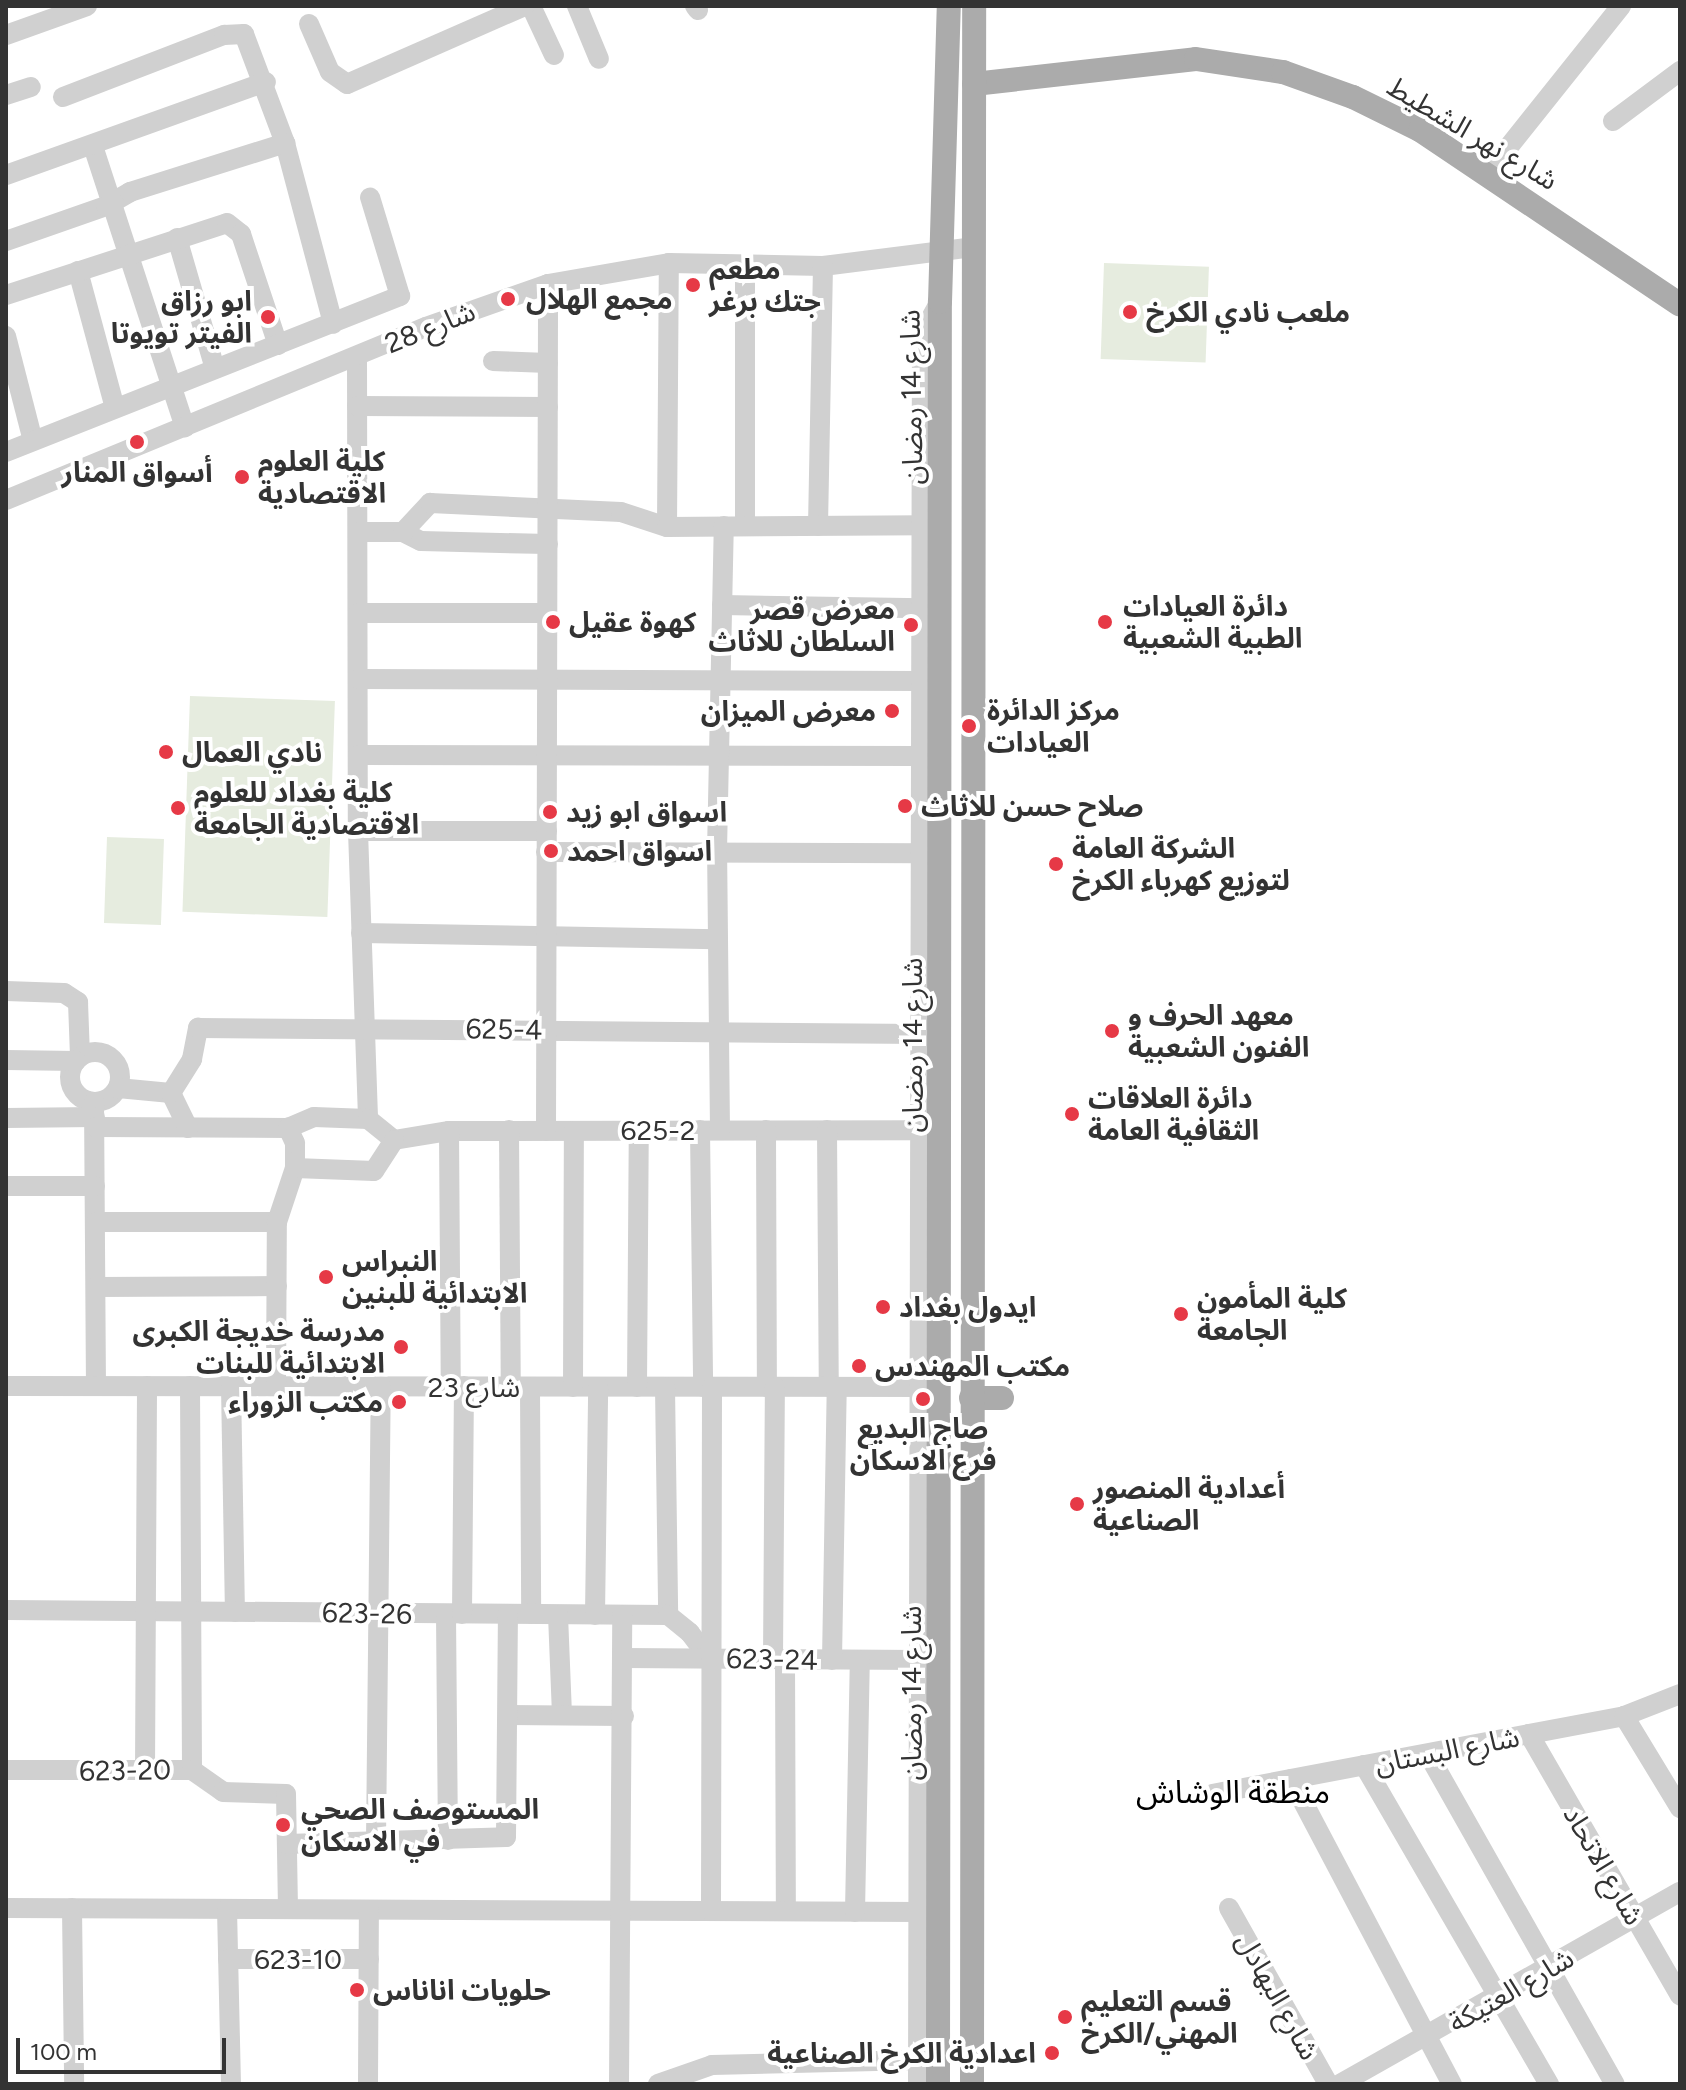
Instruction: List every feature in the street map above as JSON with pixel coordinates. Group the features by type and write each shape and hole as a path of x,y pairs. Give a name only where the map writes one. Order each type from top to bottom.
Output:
{"main road":[{"name":"شارع 14 رمضان","path":"972,2084 974,6"},
{"name":"شارع 14 رمضان","path":"938,2084 931,1534 932,1387 942,1269 940,302 949,7"},
{"name":"شارع نهر الشطيط","path":"974,84 1174,60 1240,63 1353,97 1420,130 1680,305"},
{"path":"924,514 942,478"},
{"path":"922,1232 942,1269"},
{"path":"971,1398 1002,1398"}],"street":[{"path":"6,35 87,6"},
{"path":"309,24 330,72 347,84 525,6"},
{"path":"531,6 554,55"},
{"path":"577,6 599,59"},
{"path":"1487,174 1621,6"},
{"path":"63,97 233,33 249,41 285,143 333,324"},
{"path":"1613,121 1680,71"},
{"path":"6,175 266,82"},
{"path":"6,95 31,87"},
{"path":"6,241 285,143"},
{"path":"93,146 185,427"},
{"path":"6,452 400,296 370,197"},
{"path":"6,295 217,225 236,226 278,345"},
{"path":"177,238 215,369"},
{"name":"شارع 28","path":"6,500 357,357 548,284 669,263 823,266 973,247"},
{"path":"667,527 669,263"},
{"path":"745,265 745,526"},
{"path":"818,526 823,266"},
{"path":"78,271 115,408"},
{"path":"546,1131 548,284"},
{"path":"932,1387 922,1232 922,334 940,302"},
{"path":"8,349 33,441"},
{"path":"357,357 358,831 368,1119"},
{"path":"493,361 548,363"},
{"path":"357,406 548,407"},
{"path":"403,532 430,503 621,512 667,527 818,526 924,514"},
{"path":"711,1911 707,1387 710,1130 717,1032 717,851 724,526"},
{"path":"358,532 403,532 421,541 548,544"},
{"path":"722,605 923,608"},
{"path":"358,613 547,613"},
{"path":"358,679 923,681"},
{"path":"358,755 923,756"},
{"path":"358,831 717,851 923,853"},
{"path":"361,933 717,939"},
{"path":"6,991 64,993 78,1002 78,1059 71,1084 95,1116"},
{"name":"625-4","path":"171,1093 192,1059 198,1028 922,1034"},
{"path":"6,1060 78,1059 96,1052 111,1057 120,1072 118,1088 95,1116 96,1386"},
{"path":"118,1088 171,1093 188,1128"},
{"path":"6,1118 95,1116 188,1128 288,1128 314,1117 368,1119 394,1140 374,1171 295,1168"},
{"path":"276,1386 277,1222 295,1168 295,1143 288,1128"},
{"path":"509,1130 531,1614"},
{"path":"637,1387 639,1130"},
{"path":"766,1130 786,1911"},
{"path":"827,1130 833,1387 832,1660"},
{"name":"625-2","path":"394,1140 449,1131 922,1130"},
{"path":"448,1840 457,1386 449,1131"},
{"path":"573,1387 574,1131"},
{"path":"6,1186 95,1186"},
{"path":"96,1222 277,1222"},
{"path":"96,1287 277,1286"},
{"name":"شارع 23","path":"6,1386 932,1387"},
{"path":"145,1771 147,1386"},
{"path":"190,1386 192,1770"},
{"path":"231,1386 235,1612"},
{"path":"376,1841 381,1386"},
{"path":"595,1615 598,1387"},
{"path":"665,1387 668,1615 690,1633 709,1658"},
{"path":"918,2084 920,1660 931,1534"},
{"name":"623-26","path":"6,1610 668,1615"},
{"path":"288,1909 287,1844 497,1840 509,1832 508,1614"},
{"path":"558,1615 562,1715"},
{"path":"619,2084 617,1911 624,1716 622,1615"},
{"name":"623-24","path":"624,1658 920,1660"},
{"path":"855,1912 860,1660"},
{"name":"شارع البستان","path":"1212,1794 1624,1716 1680,1694"},
{"path":"508,1715 624,1716"},
{"path":"1624,1716 1680,1808"},
{"name":"شارع الاتحاد","path":"1529,1734 1680,1996"},
{"path":"1428,1754 1615,2084"},
{"path":"1364,1765 1549,2084"},
{"name":"623-20","path":"6,1770 192,1770 223,1792 286,1794 287,1844"},
{"path":"1291,1779 1452,2084"},
{"name":"شارع العتيکة","path":"1340,2084 1680,1892"},
{"path":"6,1908 919,1912"},
{"path":"72,1908 74,2084"},
{"name":"شارع البهادل","path":"1229,1908 1328,2084"},
{"path":"227,1909 231,2084"},
{"path":"368,2084 369,1910"},
{"name":"623-10","path":"228,1959 369,1959"},
{"path":"658,2084 712,2065 918,2060"}],"shaded area":[{"path":"1104,263 1209,267 1206,363 1101,359"},
{"path":"190,696 335,701 327,917 182,912"},
{"path":"107,837 164,839 161,925 104,923"}],"place":[{"name":"مطعم جتك برغر","path":"693,285"},
{"name":"مجمع الهلال","path":"508,299"},
{"name":"ملعب نادي الكرخ","path":"1130,312"},
{"name":"ابو رزاق الفيتر تويوتا","path":"268,317"},
{"name":"أسواق المنار","path":"137,442"},
{"name":"كلية العلوم الاقتصادية","path":"242,477"},
{"name":"كهوة عقيل","path":"553,622"},
{"name":"دائرة العيادات الطبية الشعبية","path":"1105,622"},
{"name":"معرض قصر السلطان للاثاث","path":"911,625"},
{"name":"معرض الميزان","path":"892,711"},
{"name":"مركز الدائرة العيادات","path":"969,726"},
{"name":"نادي العمال","path":"166,752"},
{"name":"صلاح حسن للاثاث","path":"905,806"},
{"name":"كلية بغداد للعلوم الاقتصادية الجامعة","path":"178,808"},
{"name":"اسواق ابو زيد","path":"550,812"},
{"name":"اسواق احمد","path":"551,851"},
{"name":"الشركة العامة لتوزيع كهرباء الكرخ","path":"1056,864"},
{"name":"معهد الحرف و الفنون الشعبية","path":"1112,1031"},
{"name":"دائرة العلاقات الثقافية العامة","path":"1072,1114"},
{"name":"النبراس الابتدائية للبنين","path":"326,1277"},
{"name":"ايدول بغداد","path":"883,1307"},
{"name":"كلية المأمون الجامعة","path":"1181,1314"},
{"name":"مدرسة خديجة الكبرى الابتدائية للبنات","path":"401,1347"},
{"name":"مكتب المهندس","path":"859,1366"},
{"name":"صاج البديع فرع الاسكان","path":"923,1399"},
{"name":"مكتب الزوراء","path":"399,1402"},
{"name":"أعدادية المنصور الصناعية","path":"1077,1504"},
{"name":"المستوصف الصحي في الاسكان","path":"283,1825"},
{"name":"حلويات اناناس","path":"357,1990"},
{"name":"قسم التعليم المهني/الكرخ","path":"1065,2017"},
{"name":"اعدادية الكرخ الصناعية","path":"1052,2053"}],"district":[{"name":"منطقة الوشاش","path":"1233,1792"}]}
